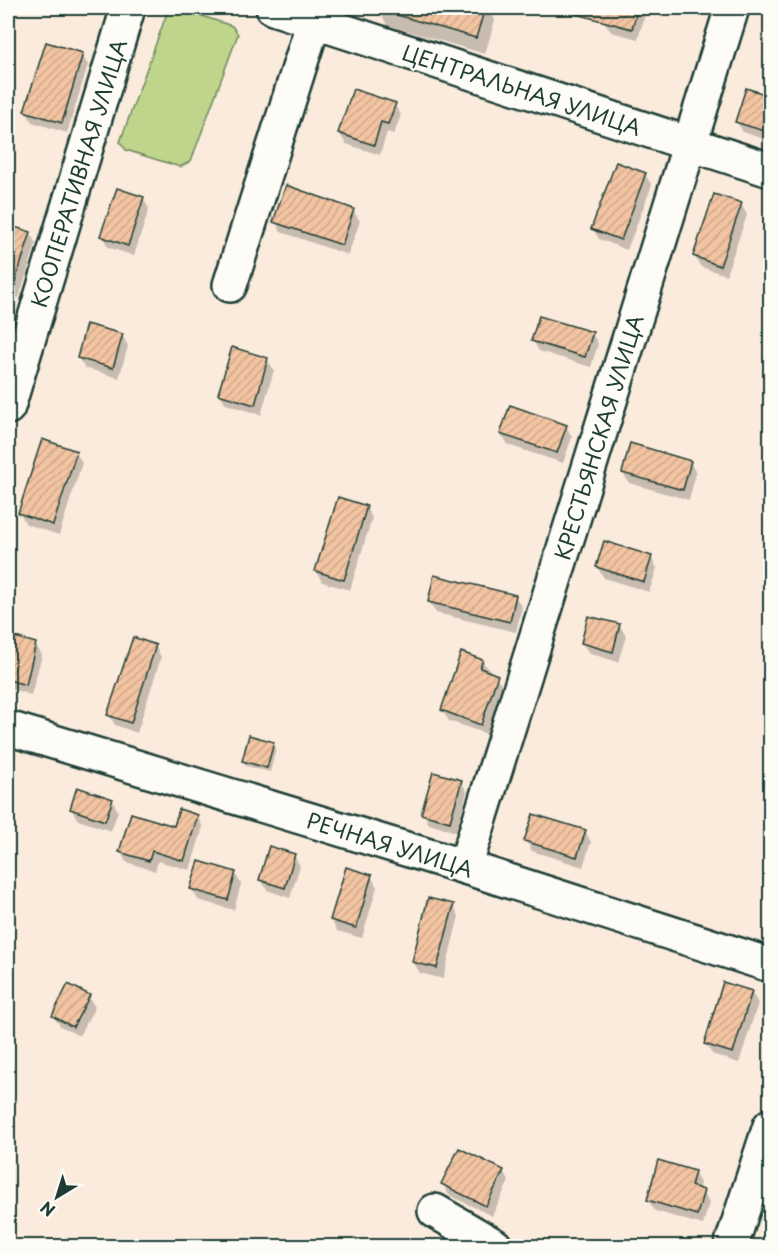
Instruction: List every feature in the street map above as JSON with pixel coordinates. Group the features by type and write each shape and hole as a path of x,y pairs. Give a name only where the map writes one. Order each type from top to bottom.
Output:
{"street":[{"name":"КООПЕРАТИВНАЯ УЛИЦА","path":"8,408 128,8"},
{"name":"ЦЕНТРАЛЬНАЯ УЛИЦА","path":"273,8 771,170"},
{"name":"КРЕСТЬЯНСКАЯ УЛИЦА","path":"465,867 732,8"},
{"path":"230,285 314,21"},
{"name":"РЕЧНАЯ УЛИЦА","path":"8,728 465,867 771,965"},
{"path":"731,1246 771,1126"},
{"path":"435,1211 495,1246"}],"green space":[{"path":"178,8 232,26 238,34 191,161 180,167 126,150 120,142 167,13"}],"building":[{"path":"390,8 485,8 476,38 390,13"},
{"path":"577,8 638,8 632,29 576,14"},
{"path":"46,42 83,53 62,123 24,111"},
{"path":"746,88 771,96 771,133 735,122"},
{"path":"353,89 396,103 388,124 381,122 374,145 338,133"},
{"path":"616,162 646,173 621,240 591,229"},
{"path":"286,185 354,209 342,245 273,222"},
{"path":"117,188 144,197 128,246 100,236"},
{"path":"714,194 742,203 720,266 693,256"},
{"path":"8,225 31,232 12,291 8,291"},
{"path":"539,316 593,332 585,357 531,341"},
{"path":"86,324 123,334 113,368 77,358"},
{"path":"232,347 268,358 255,405 218,394"},
{"path":"510,405 567,425 557,453 500,434"},
{"path":"42,439 77,451 53,525 18,513"},
{"path":"630,443 691,461 683,490 622,473"},
{"path":"338,497 367,506 344,580 315,571"},
{"path":"604,541 652,556 644,582 596,567"},
{"path":"434,575 516,595 510,622 428,602"},
{"path":"588,616 620,624 613,652 581,643"},
{"path":"8,635 36,643 26,685 8,680"},
{"path":"133,637 156,645 131,723 107,715"},
{"path":"461,652 483,660 480,668 498,675 481,725 441,710"},
{"path":"249,735 274,742 267,768 242,761"},
{"path":"433,772 462,780 450,822 421,814"},
{"path":"77,787 113,799 105,821 70,809"},
{"path":"179,809 198,815 184,861 152,851 149,861 119,852 131,813 174,826"},
{"path":"533,814 586,830 577,857 524,841"},
{"path":"269,846 295,854 285,888 259,880"},
{"path":"199,861 236,872 228,900 190,889"},
{"path":"346,867 372,875 356,928 330,920"},
{"path":"428,898 454,904 437,968 412,962"},
{"path":"723,982 752,991 733,1053 704,1044"},
{"path":"68,984 90,995 73,1027 52,1016"},
{"path":"459,1148 504,1170 486,1206 441,1184"},
{"path":"658,1160 695,1171 691,1186 704,1190 697,1215 647,1200"}]}
